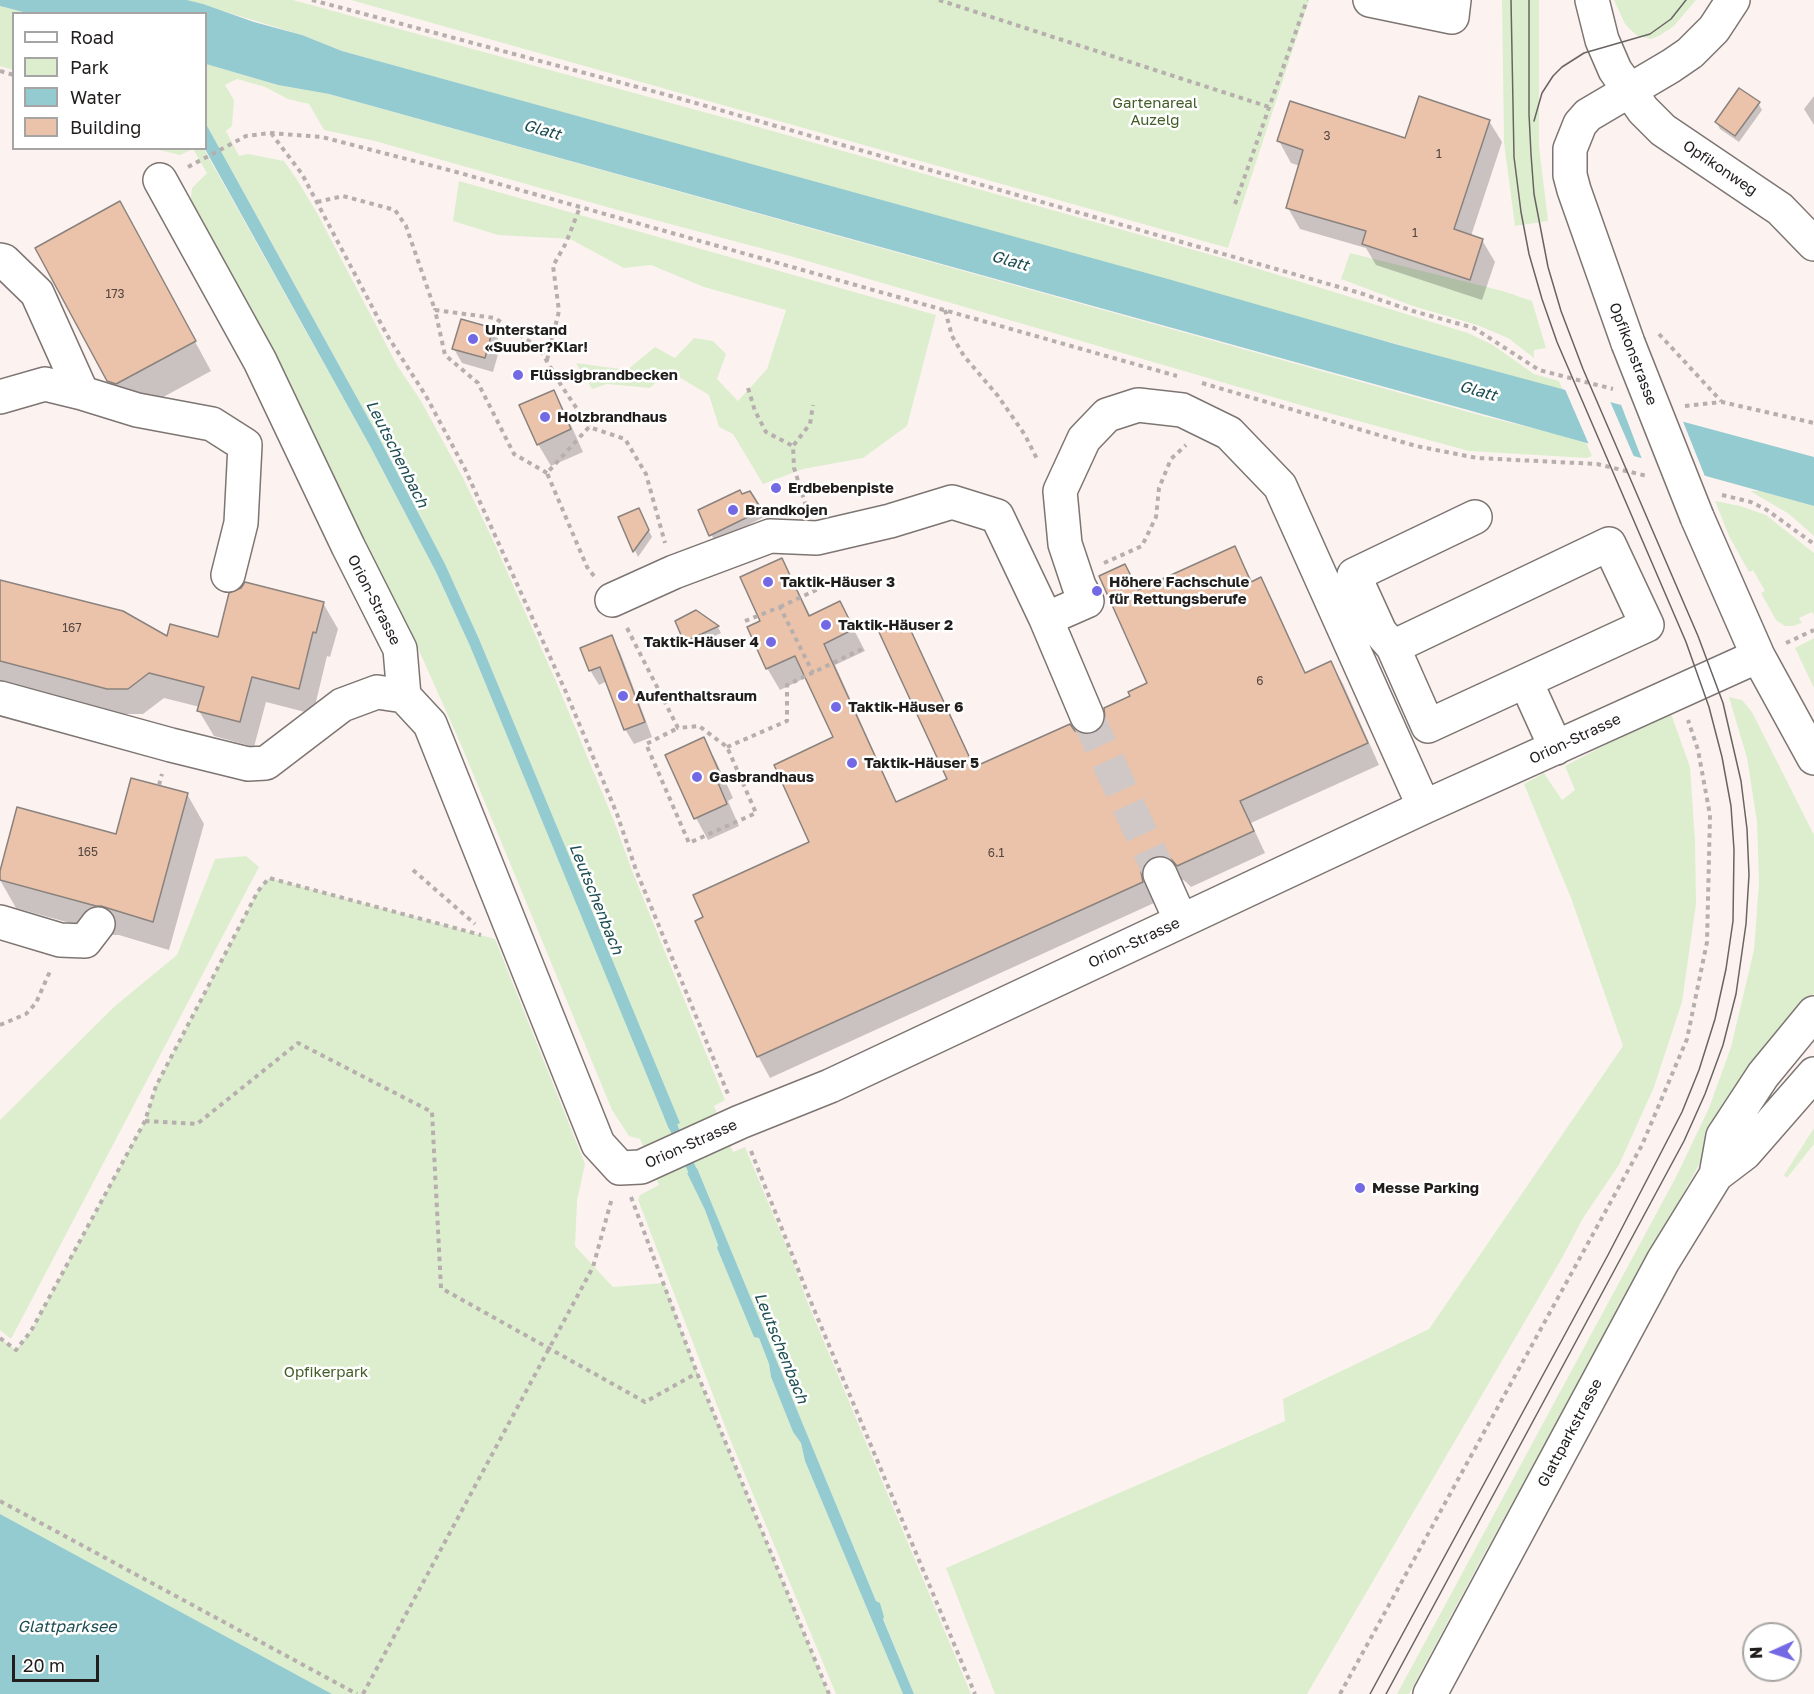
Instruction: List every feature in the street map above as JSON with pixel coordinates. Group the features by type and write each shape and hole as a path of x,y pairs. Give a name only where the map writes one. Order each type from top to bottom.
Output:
{"street":[{"path":"1370,0 1452,17 1454,0"},
{"name":"Opfikonweg","path":"1592,0 1602,40 1615,70 1643,110 1663,129 1780,208 1814,244"},
{"name":"Opfikonstrasse","path":"1733,0 1714,29 1690,52 1671,66 1588,115 1581,124 1570,149 1569,163 1574,190 1628,343 1708,506 1758,656 1814,758"},
{"name":"Orion-Strasse","path":"171,175 400,650 404,696"},
{"path":"0,260 4,261 37,293 82,393"},
{"path":"0,397 45,384 137,410 212,424 244,445 241,523 228,575"},
{"path":"1046,619 1087,601 1079,586 1065,544 1060,491 1084,439 1107,415 1138,405 1182,410 1229,433 1280,486 1424,807"},
{"path":"612,600 770,536 817,538 890,521 952,502 997,516 1046,619 1088,716"},
{"path":"1393,648 1609,544 1647,625 1428,726 1393,648 1380,632 1354,575 1475,517"},
{"name":"Orion-Strasse","path":"630,1168 830,1086 1424,807 1758,656"},
{"path":"1526,682 1556,748"},
{"path":"0,698 248,764 266,763 342,705 377,692 404,696 430,724 598,1144 630,1168"},
{"path":"1160,874 1181,921"},
{"path":"0,922 60,940 86,941 98,924"},
{"name":"Glattparkstrasse","path":"1716,1175 1723,1136 1763,1075 1814,1013"},
{"name":"Glattparkstrasse","path":"1430,1694 1662,1260 1716,1175 1745,1153 1814,1074"}],"path":[{"path":"312,0 682,99 1360,293 1474,328 1539,370"},
{"path":"939,0 1269,107"},
{"path":"1234,204 1307,0"},
{"path":"270,133 302,174 387,335 426,396 465,469 565,690 617,814 733,1125 818,1318 975,1694"},
{"path":"171,175 246,136 270,133 322,137 580,207 1179,376"},
{"path":"317,202 343,196 395,210 406,226 435,310 446,355 478,383 514,454 547,473 587,567 612,600 678,728"},
{"path":"547,360 559,311 553,266 566,243 580,207"},
{"path":"435,310 495,318 539,348 589,427 625,439 646,474 674,573"},
{"path":"945,310 952,336 964,356 998,396 1025,435 1044,473 1060,491"},
{"path":"1658,333 1722,402"},
{"path":"1191,380 1416,446 1477,458 1597,464 1652,478"},
{"path":"748,388 755,411 766,432 794,446"},
{"path":"1684,406 1722,402 1814,423"},
{"path":"813,405 810,424 794,446 794,468 817,538"},
{"path":"547,473 589,427"},
{"path":"1124,555 1142,546 1156,517 1159,488 1171,459 1188,443 1218,428"},
{"path":"1708,506 1751,502 1767,510 1814,544"},
{"path":"745,621 818,590"},
{"path":"780,607 813,673"},
{"path":"727,747 787,721 788,685 864,648"},
{"path":"1340,1694 1642,1145 1687,1040 1707,942 1710,815 1698,750 1678,691"},
{"path":"699,726 727,747 756,813 689,843 646,744 678,728 699,726"},
{"path":"413,870 483,930"},
{"path":"0,1338 16,1350 31,1331 145,1121 156,1086 258,891 269,878 492,938"},
{"path":"0,1025 26,1014 36,1003 46,983 60,940"},
{"path":"145,1121 197,1125 298,1043 432,1112 441,1288 645,1402 697,1373"},
{"path":"363,1694 593,1267 630,1168"},
{"path":"630,1168 697,1373 829,1694"},
{"path":"0,1500 357,1694"}],"green space":[{"path":"187,0 293,0 737,121 1226,259 1468,333 1493,345 1534,374 1559,381 1592,456 1587,458 1469,451 1314,409 790,256 375,141 324,130 309,104 288,99 265,87 237,79 225,85 234,100 232,126 226,131 239,156 248,154 284,161 296,178 317,213 397,365 421,401 463,478 492,538 555,679 614,821 725,1100 714,1106 733,1152 745,1147 971,1694 914,1694 883,1618 880,1603 876,1601 697,1168 687,1173 705,1210 718,1245 717,1248 754,1336 759,1338 769,1364 771,1377 793,1432 801,1443 805,1461 903,1694 836,1694 728,1434 638,1200 640,1195 659,1185 640,1139 629,1136 612,1110 462,747 409,628 287,398 188,220 192,188 207,173 194,150 205,150 370,446 436,572 470,646 669,1128 679,1123 479,639 445,564 377,434 207,126 207,64 278,85 329,94 1483,416 1565,436 1540,384 342,51 302,35"},
{"name":"Gartenareal Auzelg","path":"351,0 1309,0 1228,248"},
{"path":"1502,0 1539,0 1539,146 1548,221 1515,226 1504,143"},
{"path":"1614,0 1696,0 1674,26 1651,39 1638,36 1625,24"},
{"path":"0,6 23,12 12,12 12,70 0,66"},
{"path":"160,150 191,150 180,155"},
{"path":"459,181 936,315 907,426 863,458 803,469 763,484 733,434 719,427 709,395 674,374 664,375 650,388 607,384 592,389 576,363 627,370 655,347 675,358 694,338 713,341 726,354 717,379 738,401 767,369 786,310 704,287 651,265 624,268 570,239 498,235 453,221"},
{"path":"1350,253 1503,291 1532,301 1546,348 1534,350 1534,358 1508,338 1477,325 1413,306 1341,279"},
{"path":"1750,491 1761,491 1814,506 1814,536 1789,514"},
{"path":"1715,501 1766,515 1814,553 1814,615 1812,612 1799,618 1802,623 1793,626 1785,626 1776,620 1761,593 1765,591 1753,570 1749,572 1729,536"},
{"path":"1814,638 1814,688 1795,648"},
{"path":"1729,697 1742,700 1752,712 1814,835 1814,993 1747,1078 1409,1694 1397,1694 1676,1177 1709,1108 1731,1047 1754,950 1759,882 1757,822 1747,758"},
{"path":"1670,711 1690,767 1696,904 1682,1002 1654,1087 1619,1165 1583,1218 1562,1258 1307,1694 995,1694 946,1568 1285,1421 1283,1399 1429,1329 1623,1046 1571,898 1524,784 1544,773 1562,800 1575,790 1565,766"},
{"path":"246,856 259,867 11,1339 0,1330 0,1120 115,1006 177,955 215,859"},
{"name":"Opfikerpark","path":"269,878 495,939 585,1164 577,1201 575,1246 613,1287 664,1283 697,1373 829,1694 332,1694 0,1514 0,1338 16,1350 31,1331 145,1121 156,1086 258,891"},
{"path":"1814,1128 1814,1144 1787,1178 1784,1175"}],"water":[{"name":"Glatt","path":"0,0 187,0 203,4 254,22 302,35 342,51 1395,344 1814,457 1814,506 329,94 278,85 207,64 207,12 23,12 0,6"},
{"path":"207,126 377,434 445,564 479,639 680,1123 669,1129 470,646 436,572 370,446 206,150"},
{"path":"697,1168 876,1601 880,1603 883,1619 914,1694 903,1694 805,1461 801,1443 793,1432 771,1377 769,1364 759,1338 754,1337 717,1248 718,1245 705,1210 687,1173"},
{"name":"Glattparksee","path":"0,1514 332,1694 0,1694"}],"pier":[{"path":"1564,387 1609,399 1635,459 1590,447"},
{"path":"1620,402 1682,419 1706,479 1643,462"}],"building":[{"path":"1739,88 1760,102 1735,136 1715,122"},
{"path":"1419,96 1490,120 1454,229 1483,239 1470,280 1362,244 1366,231 1286,208 1303,150 1277,141 1290,101 1405,138"},
{"path":"120,201 196,341 116,384 107,381 35,248"},
{"name":"Unterstand «Suuber?Klar!","path":"461,319 493,328 485,358 452,349"},
{"name":"Holzbrandhaus","path":"554,390 571,429 537,445 519,405"},
{"path":"740,490 742,494 750,491 762,510 709,536 698,510"},
{"path":"639,508 649,530 633,552 618,517"},
{"path":"1235,546 1251,582 1261,577 1305,673 1331,661 1368,743 1240,801 1254,831 1177,866 1171,859 1162,855 1152,857 1141,872 1143,882 757,1057 695,921 703,917 693,895 809,842 774,765 833,737 795,656 766,669 747,627 760,621 740,577 782,558 809,616 840,601 854,629 824,644 896,802 947,779 878,630 905,618 974,767 1070,724 1075,731 1084,734 1095,733 1102,727 1105,719 1104,708 1130,696 1128,692 1147,683 1099,576 1125,564 1138,590"},
{"path":"0,580 123,611 167,636 170,624 218,637 229,593 241,588 245,582 324,602 316,633 313,632 299,689 252,677 240,722 197,711 204,687 149,673 128,689 107,689 0,661"},
{"path":"696,610 719,626 684,642 675,621"},
{"name":"Aufenthaltsraum","path":"612,635 645,722 624,730 600,667 589,671 580,648"},
{"name":"Gasbrandhaus","path":"704,737 721,776 716,778 727,804 694,819 665,755"},
{"path":"131,778 188,793 153,922 0,880 0,871 17,807 116,834"}],"waterway":[{"name":"Leutschenbach","path":"669,1117 697,1181"}],"tunnel":[{"path":"1087,716 1160,874"}],"tram line":[{"path":"1370,1694 1608,1255 1682,1112 1699,1070 1715,1019 1733,921 1734,850 1731,806 1722,757 1709,707 1686,642 1557,342 1529,254 1514,157 1511,0"},
{"path":"1386,1694 1684,1141 1723,1045 1736,994 1746,924 1749,875 1747,829 1741,781 1723,703 1698,636 1583,369 1561,311 1548,267 1534,194 1531,154 1529,0"},
{"path":"1534,121 1542,93 1562,67 1584,53 1650,34 1671,19 1686,0"}],"place":[{"name":"Unterstand «Suuber?Klar!","path":"473,339"},
{"name":"Flüssigbrandbecken","path":"518,375"},
{"name":"Holzbrandhaus","path":"545,417"},
{"name":"Erdbebenpiste","path":"776,488"},
{"name":"Brandkojen","path":"733,510"},
{"name":"Taktik-Häuser 3","path":"768,582"},
{"name":"Höhere Fachschule für Rettungsberufe","path":"1097,591"},
{"name":"Taktik-Häuser 2","path":"826,625"},
{"name":"Taktik-Häuser 4","path":"771,642"},
{"name":"Aufenthaltsraum","path":"623,696"},
{"name":"Taktik-Häuser 6","path":"836,707"},
{"name":"Taktik-Häuser 5","path":"852,763"},
{"name":"Gasbrandhaus","path":"697,777"},
{"name":"Messe Parking","path":"1360,1188"}]}
